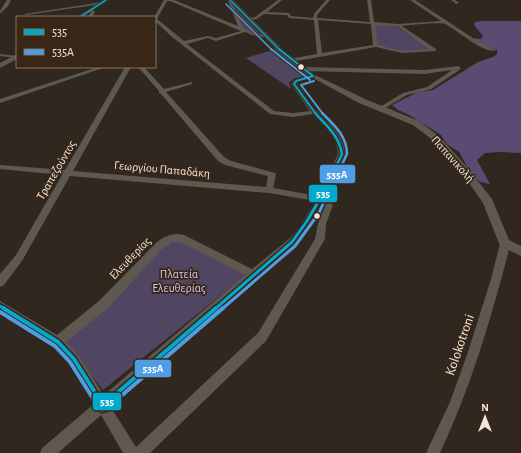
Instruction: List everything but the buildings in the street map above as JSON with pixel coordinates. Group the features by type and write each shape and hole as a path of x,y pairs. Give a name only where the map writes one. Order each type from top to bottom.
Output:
{"street":[{"path":"0,13 7,5 9,0"},
{"path":"156,17 166,0 171,0 261,37 265,36"},
{"path":"230,0 237,20 243,30"},
{"name":"Παπανικολή","path":"230,0 291,60 313,76 362,101 416,123 437,140 463,168 488,202 504,243"},
{"path":"249,19 256,18 280,0"},
{"path":"320,55 315,19 316,12 328,0"},
{"path":"369,0 376,46"},
{"path":"412,0 479,44 494,50"},
{"path":"82,16 104,1"},
{"path":"26,14 104,1"},
{"path":"91,10 93,12 91,16"},
{"path":"263,13 289,14 289,17 398,25 446,22"},
{"path":"223,22 237,20"},
{"path":"291,60 376,46 402,52 434,50 398,25"},
{"path":"158,26 183,43 272,113 286,116 299,116 315,112"},
{"path":"183,43 208,37 216,40 243,30"},
{"path":"0,55 16,56"},
{"path":"0,66 16,56"},
{"path":"0,101 100,68"},
{"name":"Τραπεζούντος","path":"0,282 19,258 127,68"},
{"path":"142,68 161,92 221,159 228,163 270,174 272,178 269,190"},
{"path":"304,69 425,72 458,68 428,88 405,94 382,108"},
{"path":"47,453 253,274 292,242 302,230 321,199 342,154 343,147 337,136 315,112 294,84 296,80 313,76"},
{"path":"161,92 190,83"},
{"name":"Γεωργίου Παπαδάκη","path":"0,167 269,190 321,199"},
{"path":"140,453 262,336 320,239 322,224 329,205 321,199"},
{"name":"Ελευθερίας","path":"58,342 104,304 158,247 166,240 174,237 181,238 253,274"},
{"path":"504,243 521,251"},
{"name":"Kolokotroni","path":"433,453 454,406 478,342 498,274 504,243"},
{"path":"0,306 58,342 74,359 131,453"}],"green space":[{"path":"234,7 260,34 243,29"},
{"path":"374,24 396,26 431,49 402,52 378,46"},
{"path":"276,49 308,75 293,79 289,83 291,89 246,58"},
{"name":"Πλατεία Ελευθερίας","path":"179,241 246,275 103,390 64,341 168,243"}],"shaded area":[{"path":"521,21 521,153 485,153 477,160 490,184 480,182 470,172 459,152 447,144 441,135 392,105 418,92 433,90 478,62 493,57 497,54 497,50 485,46 471,38 481,39 483,36 474,25 475,22"}],"transit line":[{"name":"535","path":"82,16 106,0"},
{"name":"535","path":"230,0 282,52 313,76"},
{"name":"535A","path":"226,4 278,56 310,80"},
{"name":"535","path":"0,306 58,342 74,359 103,405 292,242 300,232 326,188 342,154 341,147 336,136 312,110 294,84 296,81 313,76"},
{"name":"535A","path":"0,312 55,346 70,362 99,408 102,410 106,409 295,246 319,213 347,154 347,146 341,133 318,109 301,85 314,81"}]}
